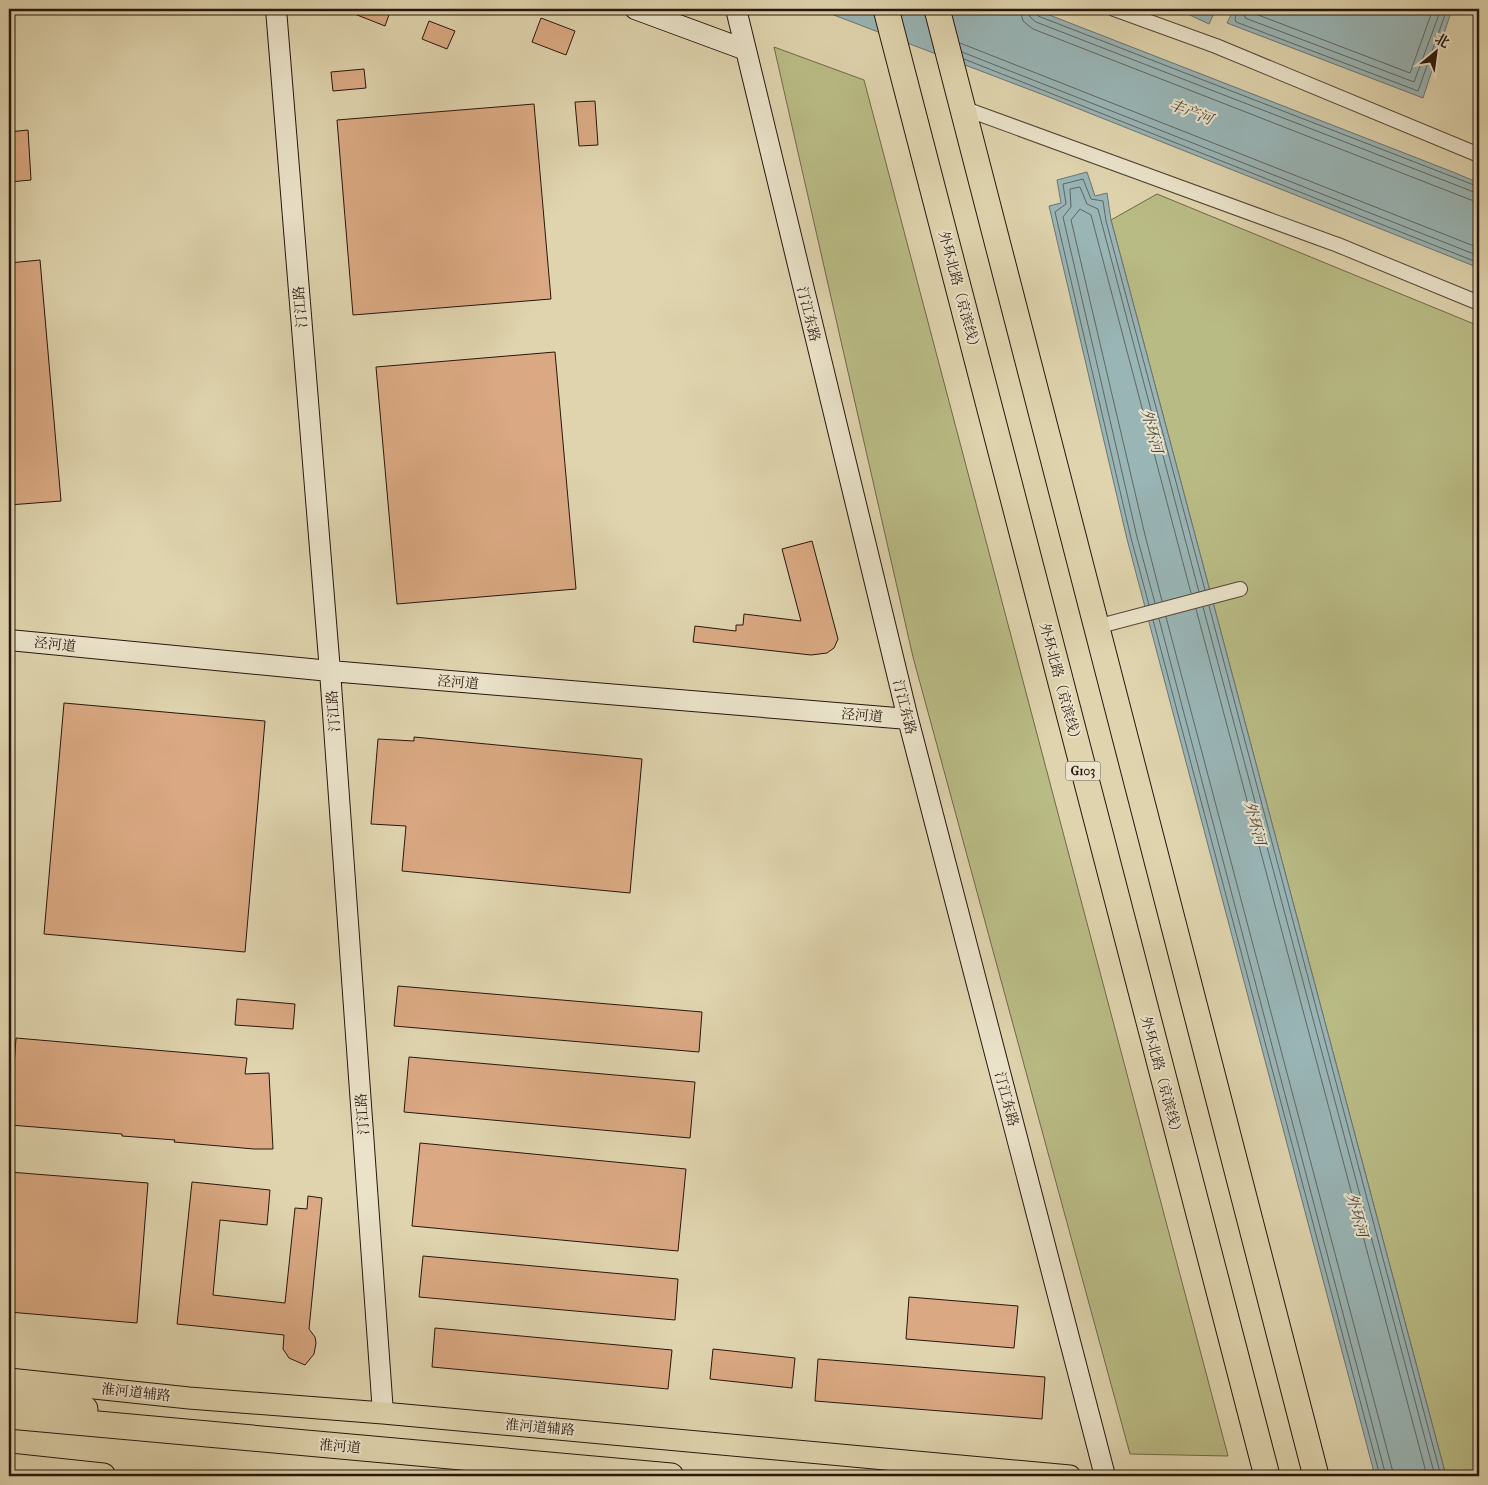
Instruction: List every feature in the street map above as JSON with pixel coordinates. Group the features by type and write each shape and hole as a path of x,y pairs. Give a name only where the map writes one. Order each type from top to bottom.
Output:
{"highway":[{"name":"外环北路（京滨线）","path":"886,9 1267,1476"},
{"path":"937,9 1312,1475"},
{"path":"9,1394 98,1411 152,1429"},
{"name":"淮河道","path":"9,1416 670,1476"},
{"path":"9,1466 104,1476"}],"main road":[{"name":"淮河道辅路","path":"9,1378 189,1398 383,1413 1070,1476"}],"street":[{"name":"汀江路","path":"276,9 330,671 383,1413"},
{"path":"636,9 746,50"},
{"name":"汀江东路","path":"736,9 908,719 1105,1476"},
{"path":"1114,9 1216,46 1479,155"},
{"path":"963,108 1338,245 1479,303"},
{"path":"1096,627 1240,589"},
{"name":"泾河道","path":"9,640 330,671 908,719"}],"green space":[{"path":"774,47 864,80 1228,1456 1130,1454 913,657"},
{"path":"1157,194 1479,326 1479,1476 1446,1476 1111,220"}],"water":[{"name":"丰产河","path":"818,9 1034,9 1453,172 1479,183 1479,268 1049,97"},
{"path":"1177,9 1216,9 1209,24"},
{"path":"1234,9 1452,9 1423,98 1227,23"},
{"name":"外环河","path":"1087,172 1095,196 1107,193 1111,220 1446,1476 1375,1476 1127,539 1049,206 1061,203 1057,180"}],"building":[{"path":"342,9 391,9 385,26"},
{"path":"541,18 575,31 566,55 532,42"},
{"path":"429,21 455,31 447,49 422,39"},
{"path":"364,69 366,88 333,91 331,72"},
{"path":"595,101 598,145 579,146 575,102"},
{"path":"534,104 551,299 353,315 337,120"},
{"path":"28,130 31,180 9,182 9,132"},
{"path":"40,260 61,501 9,505 9,263"},
{"path":"555,352 576,589 397,604 376,367"},
{"path":"812,541 838,639 834,648 827,653 811,655 693,642 695,626 736,631 736,625 743,625 744,614 801,621 782,549"},
{"path":"64,703 265,721 245,952 44,934"},
{"path":"414,737 642,759 630,893 402,871 406,826 371,824 378,739 414,741"},
{"path":"398,986 702,1012 699,1052 394,1026"},
{"path":"237,999 295,1004 293,1029 235,1025"},
{"path":"16,1038 247,1058 245,1074 269,1073 273,1149 174,1142 175,1140 122,1136 122,1134 10,1125"},
{"path":"409,1057 695,1082 690,1138 404,1112"},
{"path":"420,1143 686,1169 678,1251 412,1226"},
{"path":"9,1172 148,1183 137,1323 9,1312"},
{"path":"192,1182 270,1190 267,1225 220,1220 213,1295 285,1303 295,1208 307,1209 308,1196 322,1198 309,1329 315,1337 316,1343 314,1354 305,1365 289,1358 283,1349 284,1335 177,1324"},
{"path":"423,1256 678,1279 675,1320 419,1297"},
{"path":"909,1297 1018,1306 1014,1348 906,1339"},
{"path":"435,1328 672,1350 668,1389 432,1367"},
{"path":"713,1349 795,1358 792,1388 710,1379"},
{"path":"818,1359 1045,1377 1042,1419 815,1401"}]}
